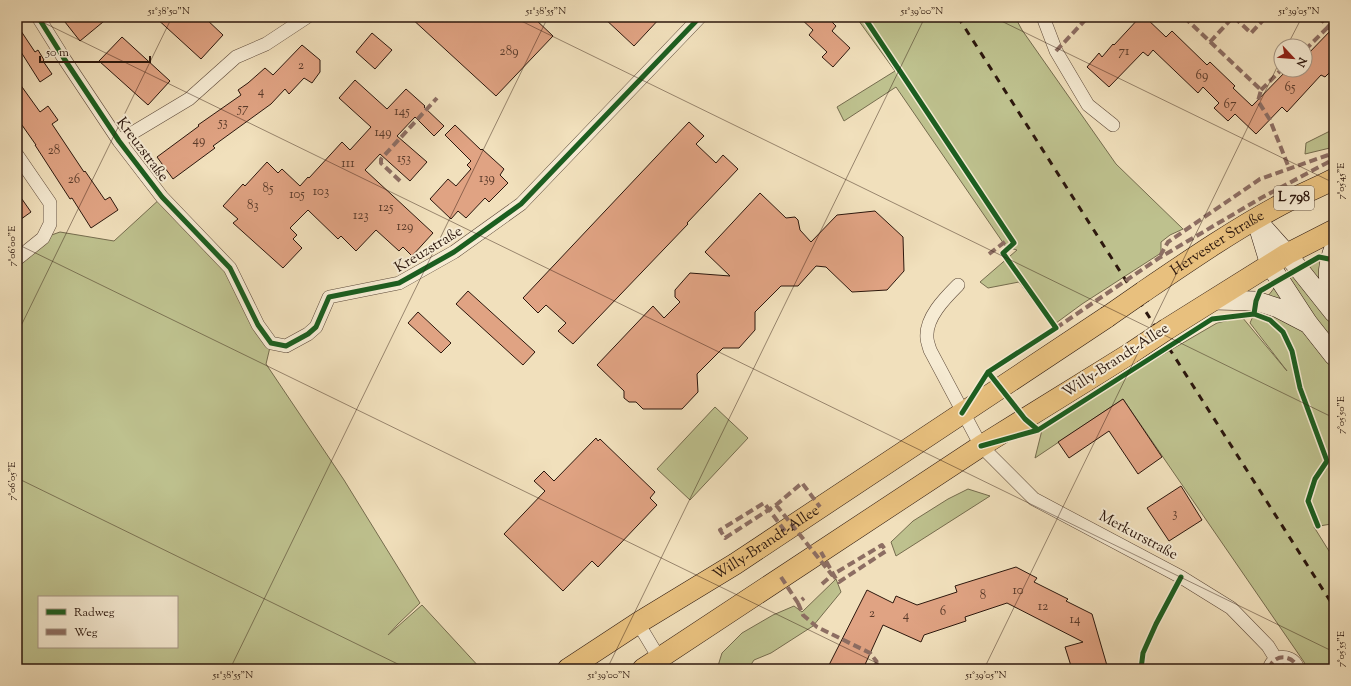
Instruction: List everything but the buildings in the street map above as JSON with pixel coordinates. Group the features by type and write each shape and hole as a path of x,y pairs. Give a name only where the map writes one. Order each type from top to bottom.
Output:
{"main road":[{"name":"Hervester Straße","path":"1107,318 1143,292 1256,219 1334,179"},
{"path":"1278,260 1334,230"},
{"name":"Willy-Brandt-Allee","path":"655,665 981,446 1278,260"},
{"name":"Willy-Brandt-Allee","path":"568,669 638,623 735,564 1107,318"}],"street":[{"name":"Kreuzstraße","path":"38,17 119,141 162,197 230,268 258,325 271,343 286,346 308,334 316,327 329,297 399,284 454,252 521,204 700,17"},
{"path":"119,141 189,99 236,57 266,44 307,17"},
{"path":"1043,17 1056,51 1088,105 1113,125"},
{"path":"17,155 50,203 50,224 42,238 17,259"},
{"name":"L 798","path":"1256,219 1278,260 1308,323 1334,356"},
{"path":"1334,248 1329,262 1329,283 1334,304"},
{"name":"L 798","path":"1278,260 1334,313"},
{"path":"958,285 938,306 930,319 926,336 930,350 962,413 981,446"},
{"name":"L 798","path":"1213,300 1256,301 1278,308 1308,323"},
{"name":"Merkurstraße","path":"981,446 1034,499 1181,577 1231,608 1268,646 1272,664 1283,657 1291,658 1298,669"},
{"path":"638,623 655,665"}],"green space":[{"path":"856,17 1015,17 1022,30 1116,164 1183,229 1170,235 1161,242 1161,253 1082,304 1052,326 1019,282 988,288 980,282 1017,250 1006,247 896,87 844,121 837,107 895,71"},
{"path":"1334,129 1334,147 1305,154 1306,143"},
{"path":"162,197 230,268 271,343 266,364 344,480 420,603 388,635 422,605 481,669 17,669 17,259 43,238 60,232 114,241"},
{"path":"1319,255 1334,258 1334,519 1331,524 1314,527 1334,559 1334,669 1307,669 1304,662 1123,399 1035,458 1042,430 1114,383 1217,323 1242,317 1287,371 1250,323 1254,314 1275,287"},
{"path":"715,407 748,438 690,500 657,469"},
{"path":"968,489 990,496 896,556 891,542 913,521 948,499"},
{"path":"836,579 841,592 813,626 771,653 754,660 748,669 717,669 722,653 742,633 773,615 794,606 802,612"}],"railway":[{"path":"958,17 1334,607"}],"marked path":[{"path":"1056,51 1088,17"},
{"path":"1184,17 1261,90 1258,101 1270,120 1289,168"},
{"path":"1210,42 1233,17"},
{"path":"1234,17 1251,33 1266,17"},
{"path":"1318,17 1334,31"},
{"path":"1313,42 1329,26"},
{"path":"1261,90 1273,78"},
{"path":"400,181 381,163 381,159 437,98"},
{"path":"1160,256 1168,242 1260,179 1334,153"},
{"path":"1056,328 1159,258 1261,198 1334,159"},
{"path":"989,254 1010,238"},
{"path":"785,531 769,510 767,506 764,503 720,530 725,538 776,505 802,483 820,507"},
{"path":"776,505 832,575 882,545 886,551 839,582 836,579 821,552"},
{"path":"822,584 832,575"},
{"path":"781,577 798,603 804,598"},
{"path":"798,603 803,615 817,627 870,653 877,662"},
{"path":"1269,669 1275,660 1284,657 1292,660 1298,669"},
{"path":"874,669 877,662 881,669"}],"cycle path":[{"path":"38,17 119,141 162,197 230,268 258,325 271,343 286,346 308,334 316,327 329,297 399,283 454,252 521,204 700,17"},
{"path":"864,17 1014,243 1003,253 1056,328 988,372 962,413"},
{"path":"1254,314 1256,301 1260,291 1319,257 1334,260"},
{"path":"981,446 1038,430 1212,319 1254,314 1270,320 1283,332 1292,351 1300,388 1327,461 1315,479 1308,501 1318,526"},
{"path":"988,372 1025,419 1038,430"},
{"path":"1141,669 1143,653 1156,624 1181,577"}]}
